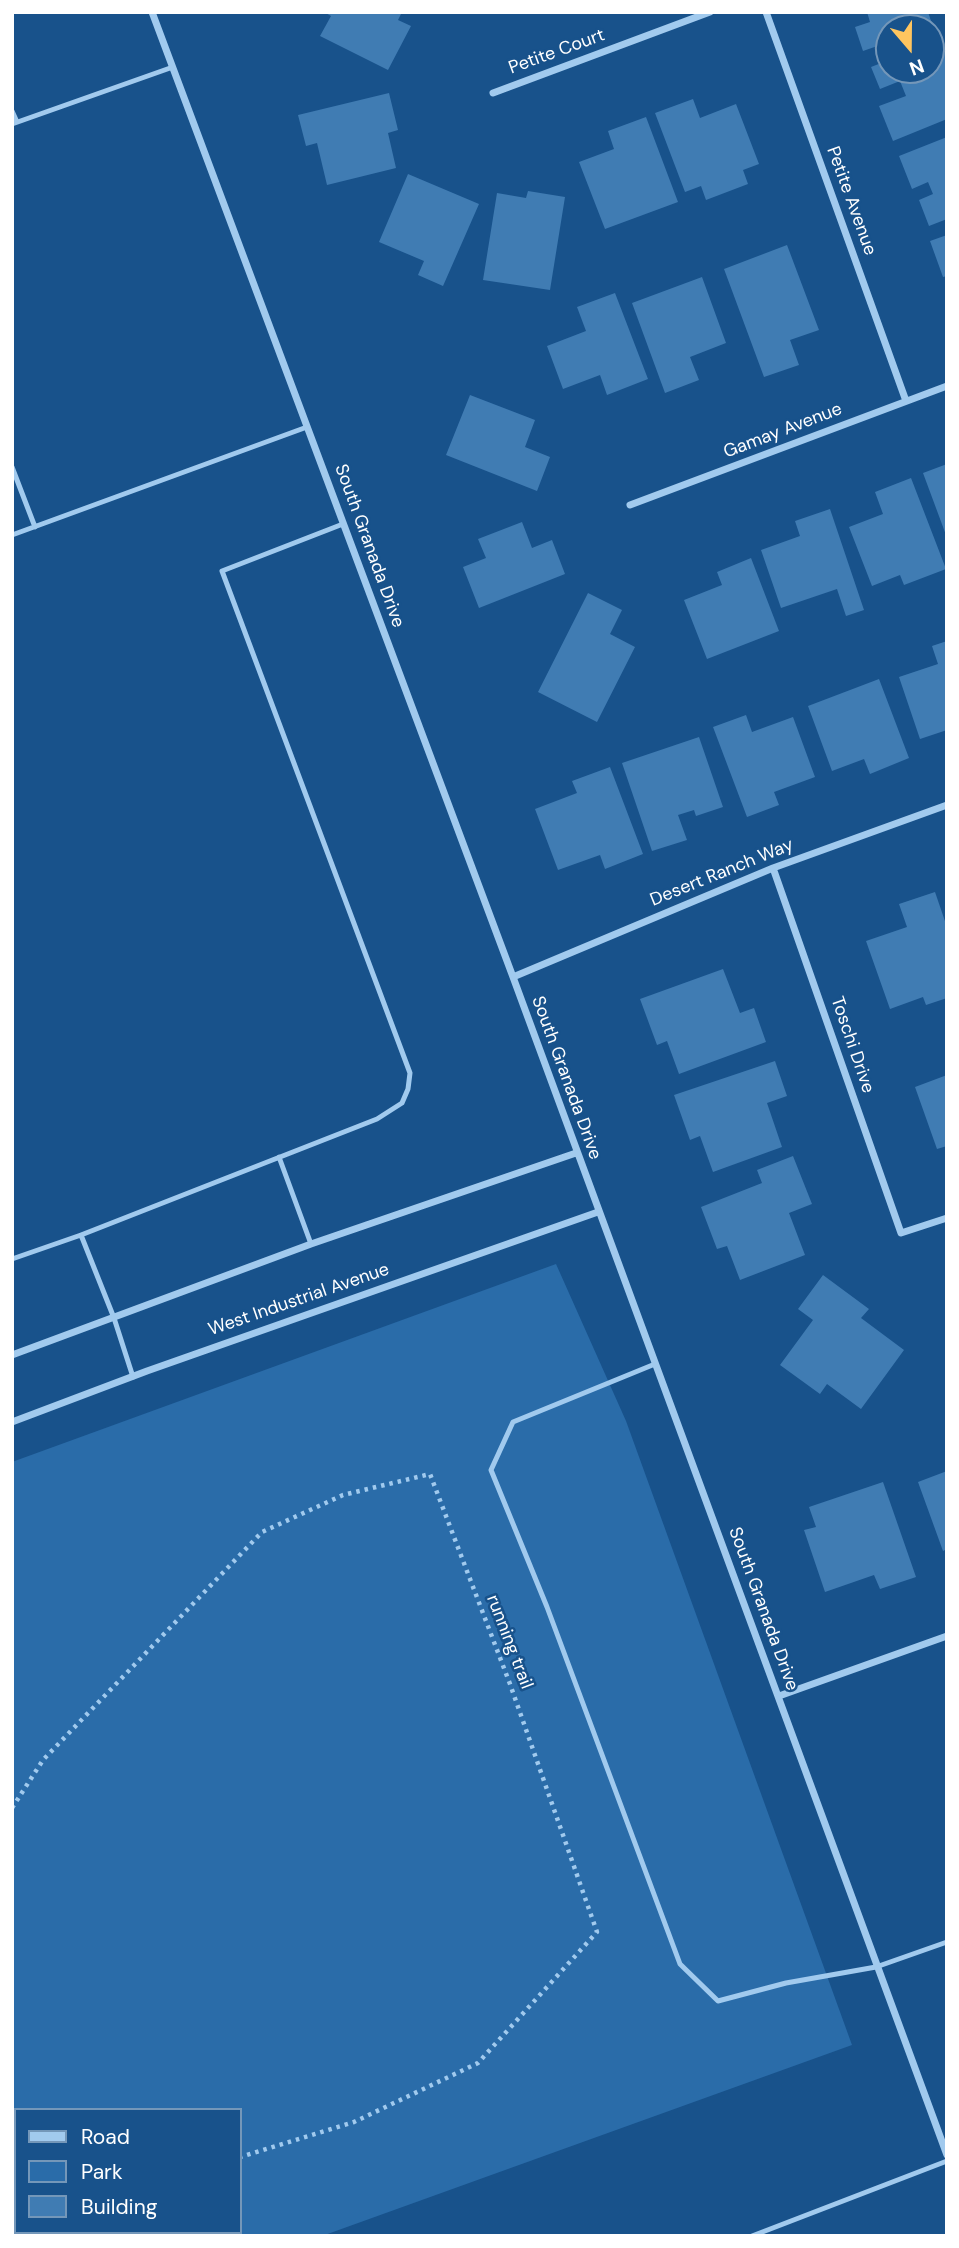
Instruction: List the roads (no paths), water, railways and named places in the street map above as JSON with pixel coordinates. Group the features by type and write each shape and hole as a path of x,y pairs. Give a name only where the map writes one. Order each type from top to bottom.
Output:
{"street":[{"name":"South Granada Drive","path":"152,12 513,977 947,2155"},
{"name":"Petite Court","path":"493,93 710,12"},
{"name":"Petite Avenue","path":"766,12 906,401"},
{"name":"Gamay Avenue","path":"630,505 947,386"},
{"name":"Desert Ranch Way","path":"513,977 773,868 947,805"},
{"name":"Toschi Drive","path":"773,868 901,1233 947,1217"},
{"path":"12,1355 312,1244 576,1153"},
{"name":"West Industrial Avenue","path":"12,1422 598,1212"},
{"path":"779,1696 947,1636"}],"lane":[{"path":"12,111 15,123 173,67"},
{"path":"12,535 307,428"},
{"path":"12,467 34,527"},
{"path":"12,1259 81,1235 377,1119 402,1103 408,1089 410,1073 222,571 344,524"},
{"path":"279,1157 312,1244"},
{"path":"81,1235 114,1318 133,1377"},
{"path":"655,1364 513,1422 491,1470 547,1607 680,1964 718,2001 786,1983 876,1967 947,1942"},
{"path":"752,2236 947,2161"}]}
